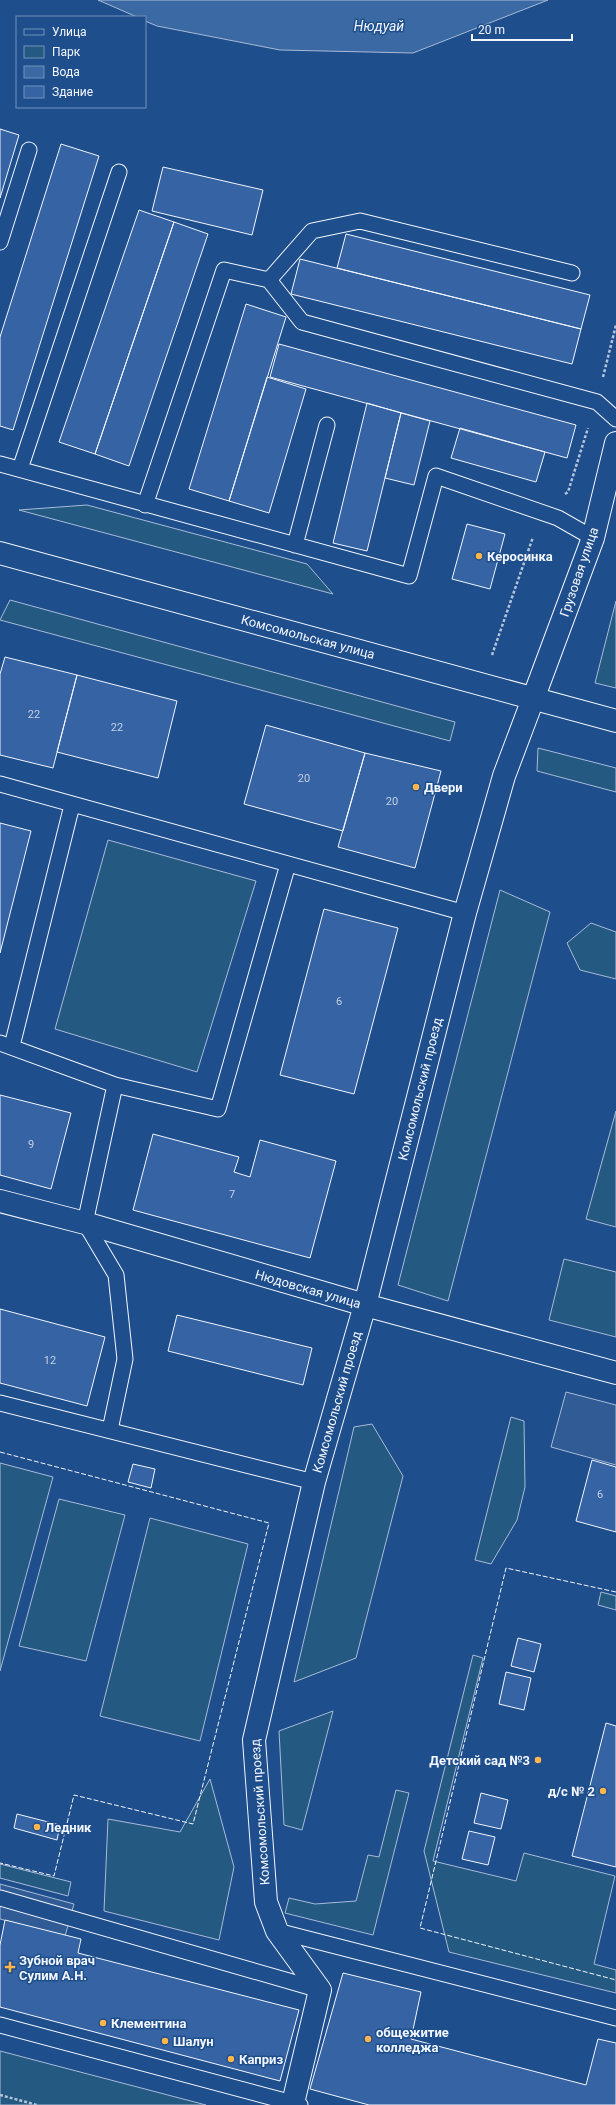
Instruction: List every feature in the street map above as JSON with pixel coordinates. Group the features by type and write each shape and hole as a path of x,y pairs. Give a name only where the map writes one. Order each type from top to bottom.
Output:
{"street":[{"name":"Грузовая улица","path":"534,699 592,538 616,443"},
{"name":"Комсомольская улица","path":"0,553 616,721"},
{"name":"Комсомольский проезд","path":"320,1990 277,1931 266,1902 254,1740 314,1482 365,1305 465,913 504,776 534,699"},
{"name":"Нюдовская улица","path":"0,1202 85,1224 365,1305 616,1373"},
{"path":"297,2104 320,1990"}],"lane":[{"path":"0,242 29,150"},
{"path":"20,469 119,172"},
{"path":"269,280 312,231 360,221 572,273"},
{"path":"145,504 224,270 269,280 302,322 597,402 616,419"},
{"path":"295,545 327,425"},
{"path":"0,464 409,576 436,476 558,518 592,538"},
{"path":"0,784 465,913"},
{"path":"72,805 6,1045 115,1085 218,1109 288,864"},
{"path":"110,1430 125,1359 116,1275 85,1224 115,1085"},
{"path":"0,1403 314,1482"},
{"path":"0,1898 320,1990"},
{"path":"277,1931 616,2018"},
{"path":"0,2025 297,2104"}],"path":[{"path":"0,2095 37,2105"}],"green space":[{"path":"87,505 307,564 333,594 19,510"},
{"path":"10,600 455,722 450,741 0,620"},
{"path":"616,601 616,688 595,683"},
{"path":"538,748 616,768 616,792 537,771"},
{"path":"108,840 256,881 197,1072 55,1029"},
{"path":"500,890 550,912 448,1301 398,1285"},
{"path":"591,923 616,932 616,979 580,970 567,943"},
{"path":"616,1111 616,1227 586,1219"},
{"path":"564,1259 616,1272 616,1337 549,1320"},
{"path":"511,1417 524,1421 525,1487 517,1520 491,1564 475,1560"},
{"path":"372,1424 403,1476 356,1658 294,1682 354,1427"},
{"path":"0,1463 53,1477 0,1671"},
{"path":"59,1499 125,1515 86,1661 19,1646"},
{"path":"150,1518 248,1544 200,1741 100,1716"},
{"path":"601,1592 616,1596 616,1610 598,1605"},
{"path":"473,1655 483,1658 433,1861 516,1881 524,1853 615,1876 594,1964 616,1970 616,1993 449,1952 424,1851"},
{"path":"333,1711 302,1830 284,1825 279,1731"},
{"path":"210,1779 234,1867 219,1940 104,1911 108,1819 180,1832"},
{"path":"396,1790 409,1793 373,1935 285,1913 289,1898 315,1904 356,1901 368,1855 379,1857"},
{"path":"0,1864 71,1882 68,1896 0,1878"},
{"path":"0,2051 206,2105 0,2105"}],"shaded area":[{"path":"566,1392 616,1405 616,1465 551,1447"},
{"path":"0,1884 74,1904 65,1936 0,1919"}],"water":[{"name":"Нюдуай","path":"98,0 548,0 413,53 280,50 157,26 146,21 146,16 135,16"}],"building":[{"path":"0,129 19,135 0,198"},
{"path":"61,144 99,156 13,430 0,426 0,337"},
{"path":"163,167 263,190 252,235 152,211"},
{"path":"139,210 174,222 95,454 59,442"},
{"path":"174,222 208,234 129,466 95,454"},
{"path":"346,234 590,295 581,329 337,268"},
{"path":"300,259 581,329 572,364 291,294"},
{"path":"246,304 286,317 229,501 189,489"},
{"path":"279,344 576,425 567,458 270,377"},
{"path":"267,377 306,389 269,513 229,501"},
{"path":"367,403 401,413 367,551 333,543"},
{"path":"401,413 430,421 414,485 385,478"},
{"path":"460,428 545,452 536,482 451,458"},
{"name":"Керосинка","path":"467,524 505,534 490,589 452,579"},
{"path":"5,657 77,675 53,768 0,755 0,674"},
{"path":"77,675 177,701 158,778 57,752"},
{"path":"266,725 365,753 343,831 244,804"},
{"path":"365,753 441,771 415,868 338,847"},
{"path":"0,823 31,831 0,953"},
{"path":"324,909 398,928 354,1094 280,1075"},
{"path":"0,1095 71,1113 51,1189 0,1175"},
{"path":"153,1134 239,1157 234,1172 250,1177 260,1140 336,1161 310,1258 133,1210"},
{"path":"0,1309 105,1337 87,1406 0,1383"},
{"path":"177,1315 312,1348 303,1385 168,1351"},
{"path":"592,1460 616,1467 616,1532 576,1521"},
{"path":"133,1464 155,1469 151,1488 128,1482"},
{"path":"518,1638 541,1644 534,1672 511,1666"},
{"path":"506,1672 531,1678 524,1710 499,1704"},
{"name":"д/с № 2","path":"606,1723 616,1726 616,1867 572,1856"},
{"path":"481,1793 508,1800 501,1829 474,1823"},
{"name":"Ледник","path":"17,1814 60,1825 57,1840 14,1828"},
{"path":"469,1831 495,1837 488,1865 462,1859"},
{"path":"5,1920 81,1939 78,1953 299,2010 280,2081 0,2007 0,1945"},
{"name":"общежитие колледжа","path":"343,1973 421,1992 411,2039 586,2085 598,2039 616,2043 616,2105 369,2105 310,2089"}],"fence":[{"path":"0,1452 269,1523 193,1824 74,1795 54,1876 0,1863"},
{"path":"616,1592 506,1568 420,1928 616,1980"}],"place":[{"name":"Керосинка","path":"479,556"},
{"name":"Двери","path":"416,787"},
{"name":"Детский сад №3","path":"538,1760"},
{"name":"д/с № 2","path":"603,1791"},
{"name":"Ледник","path":"37,1827"},
{"name":"Зубной врач Сулим А.Н.","path":"10,1967"},
{"name":"Клементина","path":"103,2023"},
{"name":"общежитие колледжа","path":"368,2039"},
{"name":"Шалун","path":"165,2041"},
{"name":"Каприз","path":"231,2059"}]}
